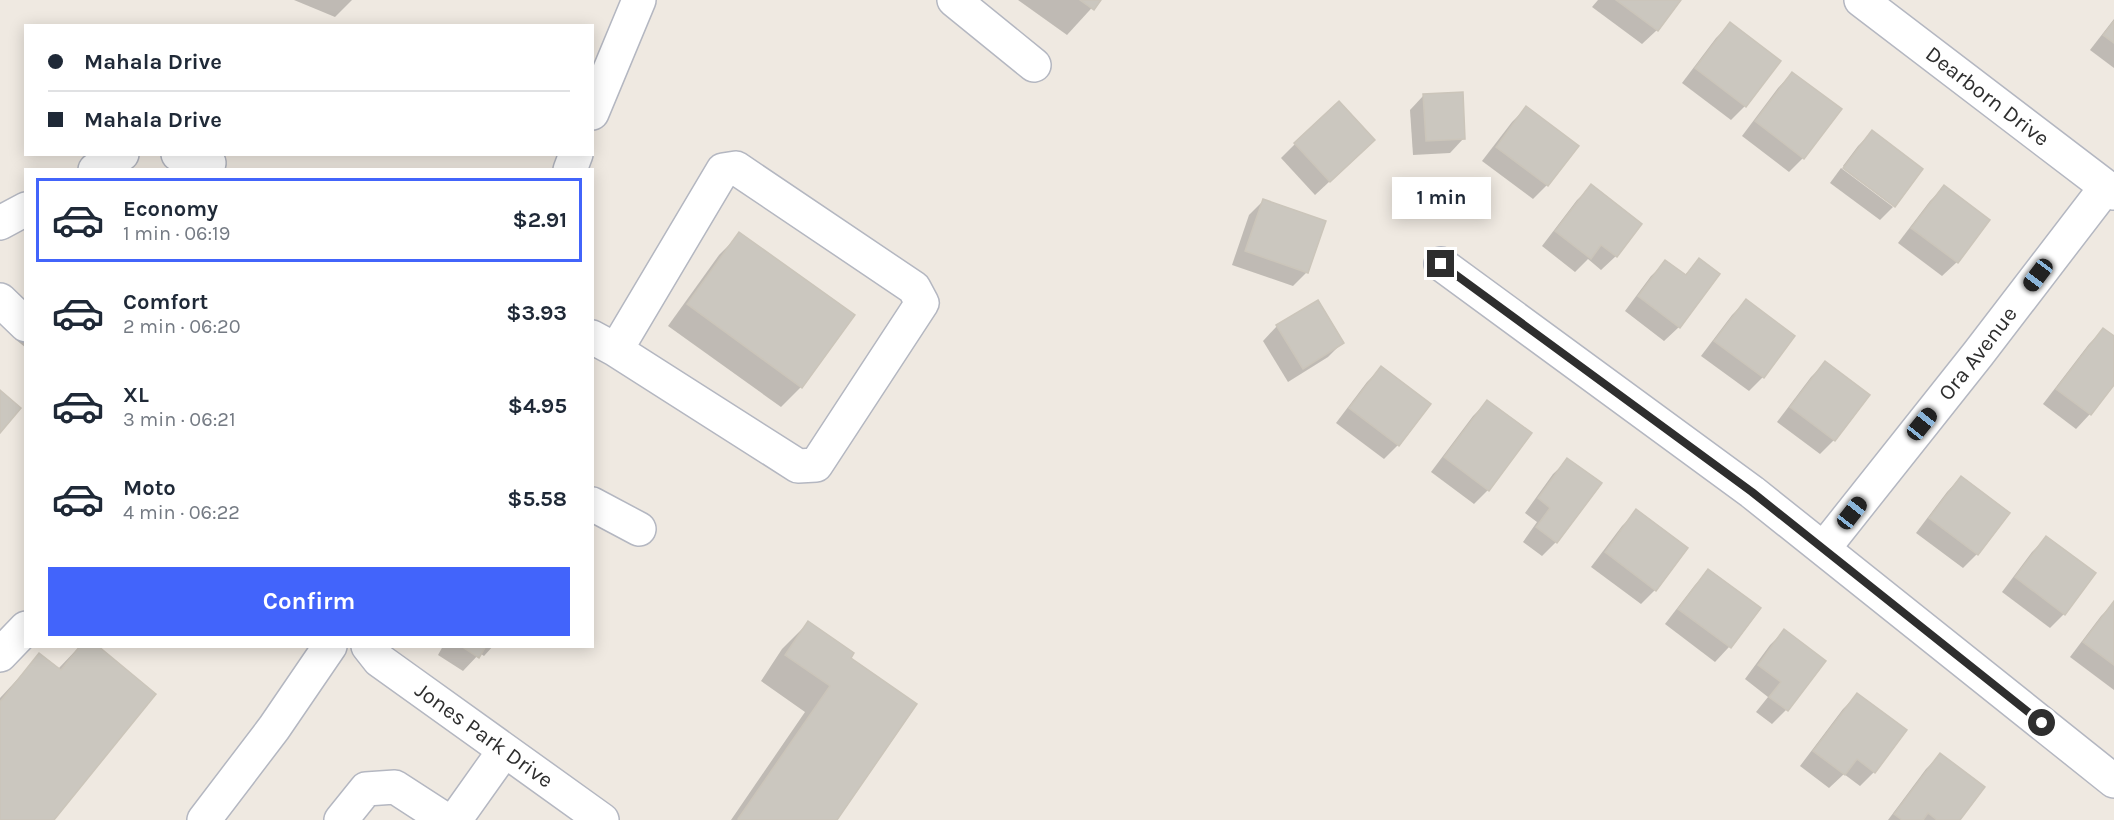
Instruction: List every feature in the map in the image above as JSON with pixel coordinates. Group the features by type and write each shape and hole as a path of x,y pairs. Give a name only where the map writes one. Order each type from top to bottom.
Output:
{"street":[{"path":"594,108 639,0"},
{"path":"954,0 1034,65"},
{"name":"Dearborn Drive","path":"1861,0 2110,190"},
{"path":"98,168 119,156"},
{"path":"188,156 216,162"},
{"path":"736,168 915,288 922,303 816,465 798,466 604,343 723,170 736,168"},
{"name":"Ora Avenue","path":"1824,548 2110,190"},
{"path":"0,223 24,210"},
{"path":"1441,264 1752,492 2114,781"},
{"path":"0,300 24,323"},
{"path":"594,505 639,529"},
{"path":"0,655 24,630"},
{"path":"204,820 274,728 329,648"},
{"name":"Jones Park Drive","path":"370,648 379,660 602,820"},
{"path":"455,820 504,751"},
{"path":"341,820 366,789 395,787 446,820"}],"building":[{"path":"1080,0 1101,0 1094,10"},
{"path":"1616,0 1681,0 1658,31"},
{"path":"2114,21 2114,43 2103,35"},
{"path":"1730,22 1781,61 1746,107 1695,68"},
{"path":"1792,72 1842,109 1804,159 1755,121"},
{"path":"1463,92 1465,139 1426,141 1423,94"},
{"path":"1339,101 1375,140 1330,182 1294,143"},
{"path":"1526,106 1579,146 1548,186 1496,147"},
{"path":"1872,130 1923,169 1895,207 1843,168"},
{"path":"1591,184 1642,224 1617,257 1601,245 1591,259 1555,231"},
{"path":"1944,185 1990,220 1958,263 1911,228"},
{"path":"1263,199 1326,221 1308,273 1245,251"},
{"path":"739,232 855,315 802,388 687,304"},
{"path":"1699,258 1720,274 1680,328 1638,296 1665,260 1686,275"},
{"path":"1746,299 1795,336 1764,378 1714,341"},
{"path":"1318,300 1344,343 1303,369 1276,325"},
{"path":"2103,328 2114,336 2114,385 2091,415 2056,389"},
{"path":"1825,361 1870,395 1835,441 1790,407"},
{"path":"1381,366 1431,404 1399,446 1349,408"},
{"path":"0,390 21,408 0,433"},
{"path":"1487,400 1532,433 1489,491 1444,457"},
{"path":"1567,458 1602,483 1557,543 1536,527 1550,508 1538,498"},
{"path":"1961,476 2010,513 1978,555 1929,518"},
{"path":"1636,509 1688,548 1656,591 1605,552"},
{"path":"2046,536 2096,573 2065,615 2015,577"},
{"path":"1708,569 1761,608 1731,648 1678,609"},
{"path":"2114,601 2114,665 2083,642"},
{"path":"808,621 854,653 851,658 917,704 837,820 740,820 738,819 830,686 785,655"},
{"path":"1784,629 1826,661 1788,711 1769,697 1781,682 1758,665"},
{"path":"78,648 100,648 156,694 54,820 0,820 0,702 39,653 61,670"},
{"path":"464,648 485,648 479,658"},
{"path":"1857,693 1907,730 1875,773 1857,759 1845,775 1813,751"},
{"path":"1940,753 1985,787 1960,820 1937,820 1928,813 1923,820 1902,820 1894,814"}],"route":[{"path":"1441,264 1752,492 2042,723"}]}
